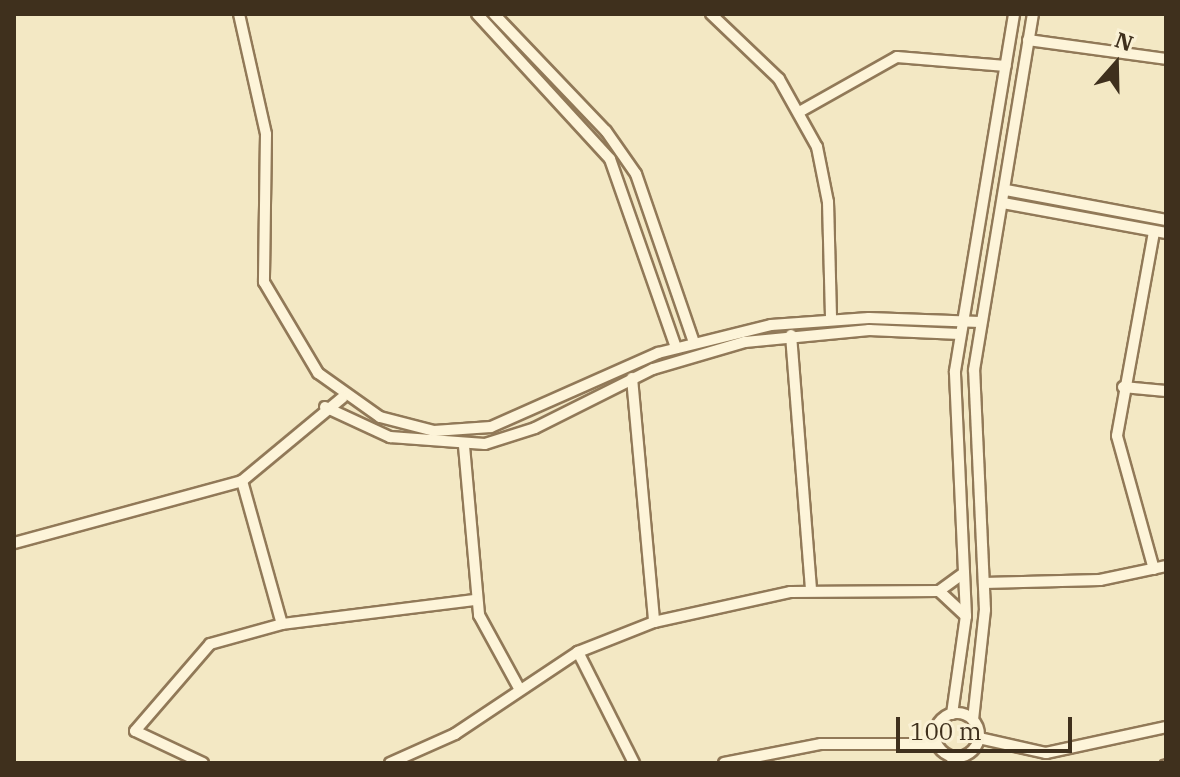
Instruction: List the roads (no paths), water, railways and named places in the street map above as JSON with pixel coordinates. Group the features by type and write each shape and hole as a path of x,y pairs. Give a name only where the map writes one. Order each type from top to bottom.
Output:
{"street":[{"path":"239,14 266,134 264,282 311,363 343,397 415,428 482,429 694,342 831,319 980,322"},
{"path":"477,14 610,159 676,347"},
{"path":"494,14 606,131 636,174 694,342"},
{"path":"711,14 801,111 826,183 831,319"},
{"path":"979,738 969,754 949,760 936,744 937,725 952,714 966,616 954,428 961,320 1014,14"},
{"path":"979,738 973,720 984,583 972,425 980,322 1006,190 1033,14"},
{"path":"1028,40 1166,59"},
{"path":"801,111 897,57 1006,66"},
{"path":"1006,190 1166,220"},
{"path":"1003,203 1166,233"},
{"path":"1154,232 1123,387 1120,462 1154,569"},
{"path":"325,407 390,437 464,446 535,428 632,378 700,353 791,335 960,334"},
{"path":"791,335 811,590"},
{"path":"632,378 654,622"},
{"path":"1123,387 1166,391"},
{"path":"14,543 242,481 325,407 343,397"},
{"path":"464,446 476,600 487,637 519,688"},
{"path":"242,481 282,624"},
{"path":"984,583 1100,580 1166,566"},
{"path":"390,763 446,739 519,688 578,652 654,622 811,590 939,591 964,572"},
{"path":"939,591 966,616"},
{"path":"203,763 135,731 202,650 282,624 476,600"},
{"path":"578,652 634,763"},
{"path":"952,714 973,720"},
{"path":"979,738 1046,753 1166,727"},
{"path":"724,763 821,744 936,744"}]}
